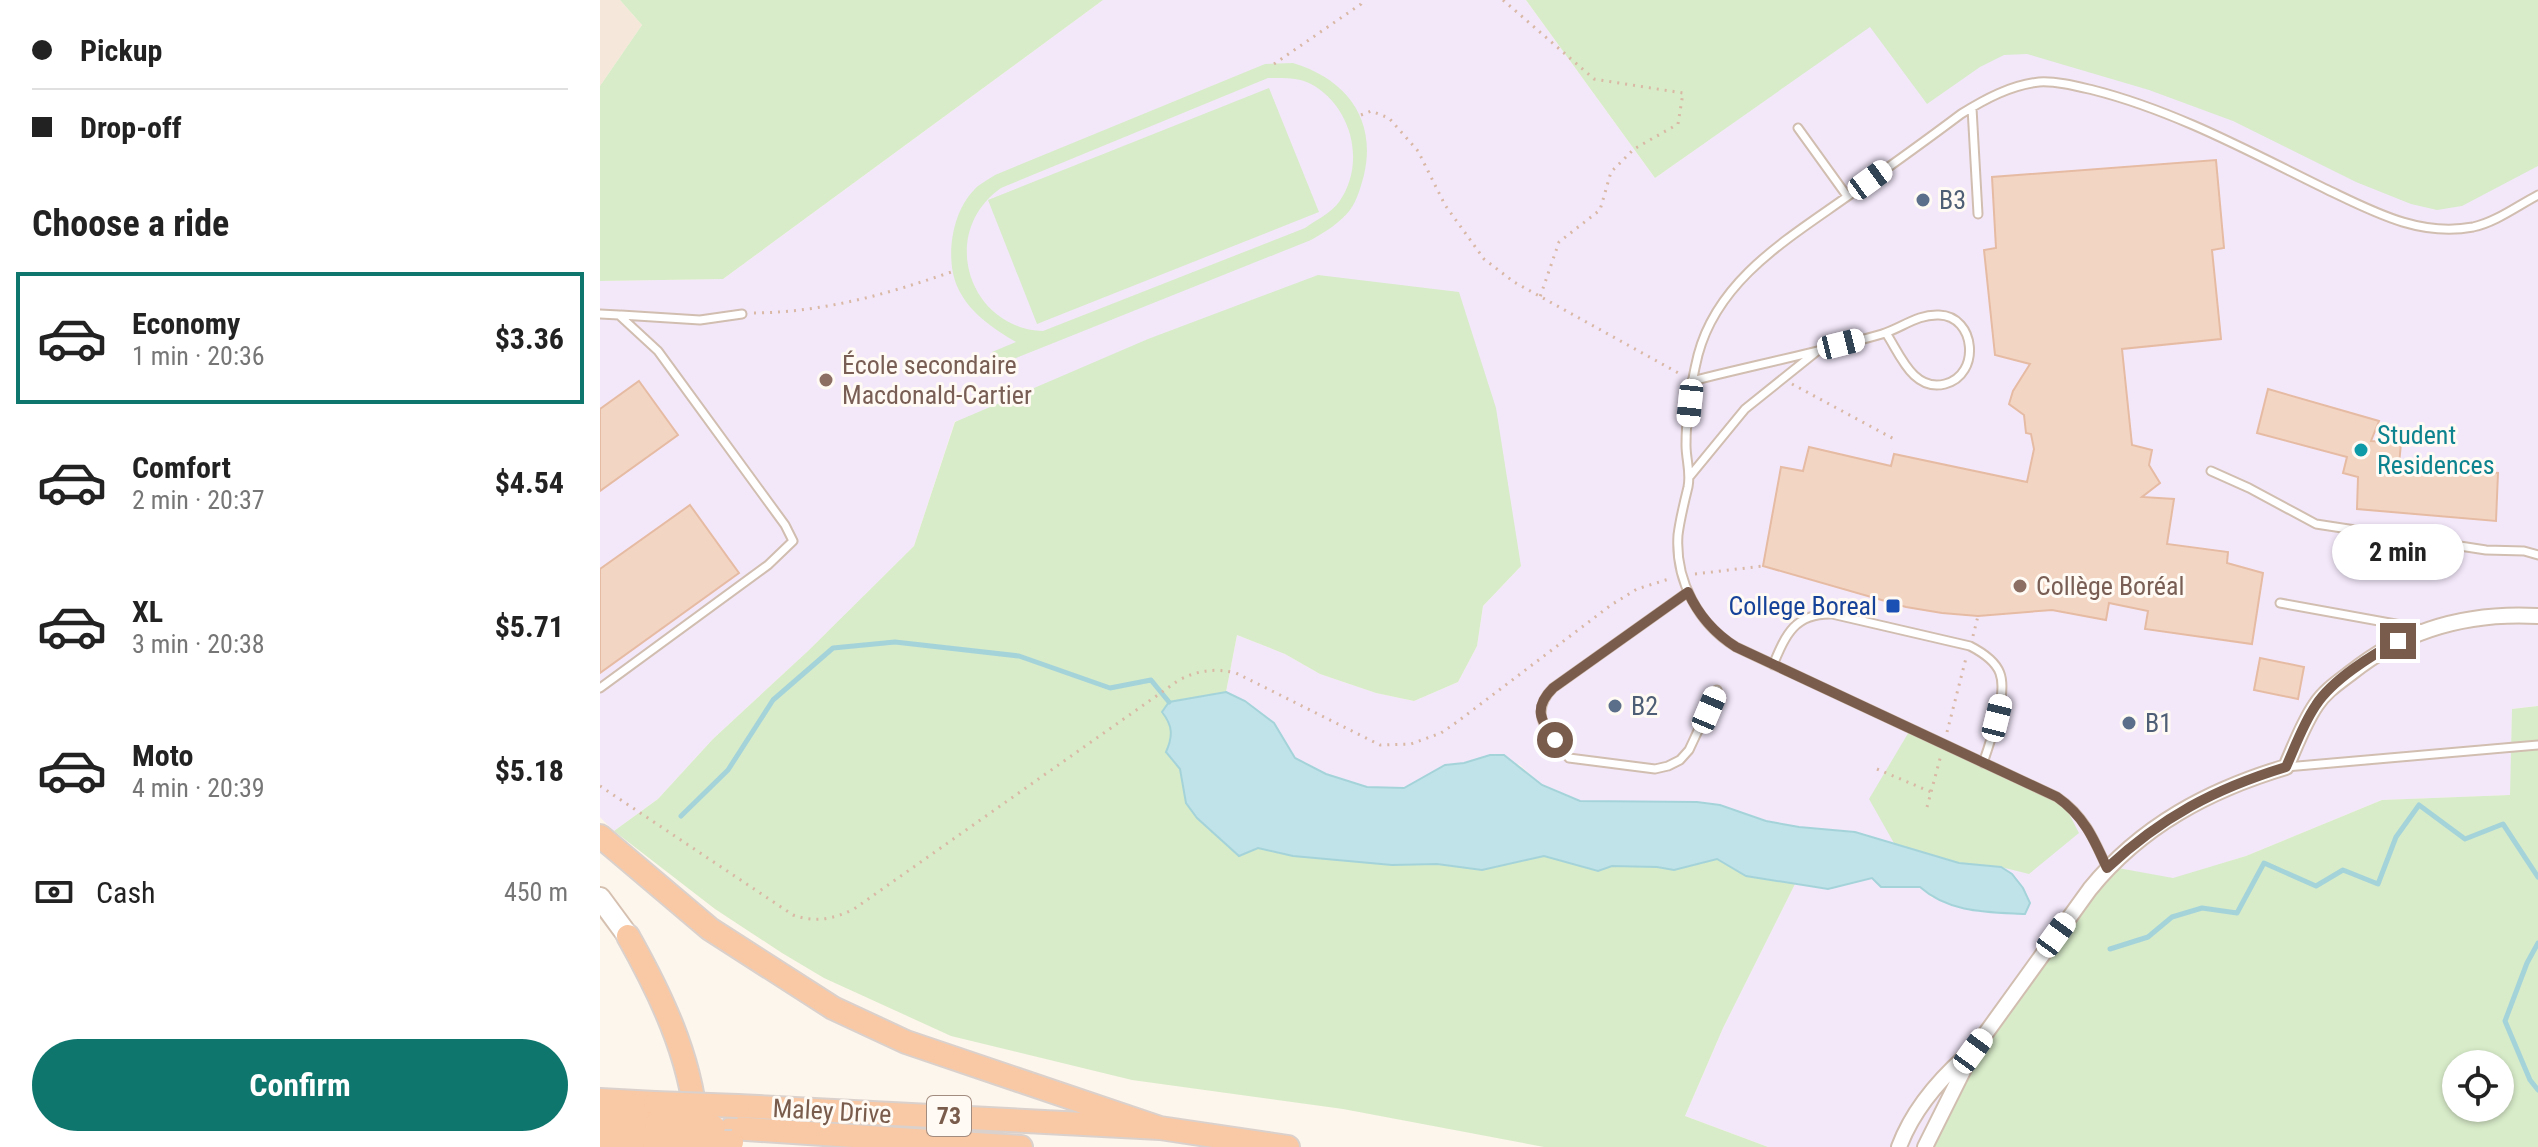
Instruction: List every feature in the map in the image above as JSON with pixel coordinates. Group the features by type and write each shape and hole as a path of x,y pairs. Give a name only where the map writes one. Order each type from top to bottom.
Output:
{"highway":[{"path":"600,836 710,929 833,1008 906,1042 1160,1128 1288,1147"},
{"path":"628,936 656,986 677,1038 696,1114 698,1147"},
{"name":"Maley Drive","path":"600,1100 654,1122"},
{"name":"Maley Drive","path":"600,1122 1160,1128"},
{"path":"600,1142 654,1122 734,1125"},
{"name":"Maley Drive","path":"734,1125 1021,1147"}],"main road":[{"path":"600,898 628,936"}],"street":[{"path":"1925,1147 1973,1051 2107,868 2142,837 2200,799 2286,767 2315,706 2326,692 2378,652 2425,630 2484,617 2538,616"},
{"path":"1899,1147 1920,1107 1949,1071 1973,1051"}],"lane":[{"path":"2107,868 2089,827 2070,805 1773,665 1723,639 1701,616 1683,576 1678,537 1690,476 1686,446 1692,381 1707,329 1737,284 1773,250 1972,108 2015,87 2041,82 2069,84 2113,95 2225,140 2377,214 2407,225 2434,229 2470,227 2487,223 2538,195"},
{"path":"1972,108 1978,214"},
{"path":"1798,128 1847,196"},
{"path":"600,314 700,320 742,314"},
{"path":"600,688 768,565 793,541 785,525 658,351 619,315"},
{"path":"1692,381 1886,333 1918,317 1949,316 1962,327 1970,342 1970,360 1962,374 1949,383 1935,385 1920,382 1909,371 1886,333"},
{"path":"1690,476 1745,409 1819,349"},
{"path":"2211,471 2316,524 2538,555"},
{"path":"1688,592 1544,696 1540,711 1543,723 1569,758 1655,769 1680,760 1689,750 1717,690"},
{"path":"2280,603 2425,630"},
{"path":"1773,665 1791,630 1806,618 1819,614 1832,614 1970,646 1989,656 2003,679 2003,692 1983,763"},
{"path":"2286,767 2538,745"}],"path":[{"path":"1274,64 1363,0"},
{"path":"1503,0 1594,79 1683,93 1678,124 1634,149 1611,172 1600,210 1559,242 1540,297"},
{"path":"1361,115 1371,111 1389,118 1401,129 1433,176 1445,205 1484,259 1514,282 1692,381"},
{"path":"742,314 794,313 835,307 880,296 954,271"},
{"path":"1782,378 1894,439"},
{"path":"600,786 793,915 806,920 824,920 854,909 1195,672 1219,669 1236,673 1368,740 1393,747 1411,744 1441,733 1611,605 1637,589 1683,576 1763,566"},
{"path":"1927,807 1978,616"},
{"path":"1877,769 1931,792"}],"shaded area":[{"path":"600,0 620,0 642,25 600,86"},
{"name":"Collège Boréal","path":"1103,0 1526,0 1655,178 1870,26 2062,0 2538,0 2538,706 2512,709 2511,795 2382,800 2246,856 2173,879 2107,866 1921,1147 1768,1147 1685,1116 1723,1028 1796,882 1828,889 1873,878 1903,888 1920,887 1932,898 1980,866 1959,863 1855,832 1766,821 1720,805 1580,801 1542,785 1520,765 1490,755 1445,765 1404,788 1367,787 1326,774 1295,758 1274,723 1245,701 1226,692 1237,635 1285,654 1320,674 1376,693 1414,701 1458,682 1477,646 1483,606 1521,566 955,421 914,546 713,739 658,799 614,831 600,817 600,281 723,279"}],"green space":[{"path":"620,0 1103,0 723,279 600,281 600,86 642,25"},
{"path":"1526,0 2538,0 2538,166 2462,206 2437,210 2411,204 2356,182 2233,121 2149,90 2027,54 2004,55 1980,67 1927,104 1870,27 1655,178"},
{"path":"1293,63 1312,70 1328,79 1353,104 1366,136 1367,155 1358,193 1346,215 1311,240 996,366 992,352 1016,342 975,312 962,295 953,275 951,249 956,223 966,199 974,190 995,175 1265,64","holes":["1268,78 1296,79 1311,84 1325,94 1345,120 1353,153 1352,170 1339,202 1328,213 1305,228 1043,331 1017,326 996,314 980,296 970,275 967,252 970,228 982,207 1001,188"]},
{"path":"1269,88 1319,212 1037,324 988,200"},
{"path":"1318,275 1459,292 1496,408 1521,566 1483,606 1477,646 1458,682 1414,701 1376,693 1320,674 1285,654 1237,635 1226,692 1169,702 1162,712 1170,731 1166,753 1180,769 1186,803 1197,818 1239,856 1258,848 1293,856 1392,865 1437,864 1482,870 1544,856 1598,871 1612,866 1674,870 1717,859 1746,876 1796,882 1723,1028 1685,1116 1768,1147 1544,1147 1343,1109 1132,1080 951,1036 824,978 782,953 715,909 614,831 658,799 713,739 914,546 955,422 1148,339"},
{"path":"2538,706 2538,1147 1921,1147 1942,1099 2107,866 2173,878 2246,856 2382,800 2510,795 2512,709"},
{"path":"1910,730 2062,800 2079,833 2029,874 2001,867 1959,863 1895,845 1869,799"}],"water":[{"path":"1226,692 1245,701 1274,723 1295,758 1326,774 1367,787 1404,788 1445,765 1504,755 1542,785 1580,801 1720,805 1766,821 1855,832 1959,863 2001,867 2012,874 2030,903 2025,914 1983,911 1943,902 1920,887 1881,887 1872,878 1828,889 1746,876 1717,859 1674,870 1612,866 1598,871 1544,856 1482,870 1437,864 1392,865 1293,856 1258,848 1239,856 1197,818 1186,803 1180,769 1166,752 1171,731 1162,712 1169,702"}],"building":[{"path":"2216,160 2224,248 2212,250 2221,339 2122,349 2132,445 2152,450 2149,465 2160,483 2142,497 2174,499 2167,544 2228,552 2227,563 2263,573 2252,644 2145,629 2148,611 2109,603 2106,620 2052,610 1978,616 1942,613 1906,607 1763,566 1781,467 1803,471 1809,447 1891,466 1894,454 2027,482 2034,449 2031,434 2026,433 2024,415 2009,404 2013,391 2030,364 1995,355 1984,250 1996,248 1992,177"},
{"path":"639,381 678,435 600,491 600,409"},
{"name":"Student Residences","path":"2268,389 2379,421 2371,441 2401,443 2399,465 2498,473 2496,521 2357,509 2358,477 2343,473 2347,457 2257,433"},
{"path":"690,505 739,573 600,673 600,569"},
{"path":"2260,658 2304,667 2298,699 2254,690"}],"waterway":[{"path":"681,816 728,770 773,700 833,648 895,642 1019,656 1110,688 1151,680 1169,702"},
{"path":"2110,949 2148,937 2172,917 2202,908 2237,913 2264,863 2316,886 2343,870 2378,884 2396,837 2419,805 2465,839 2503,824 2538,877"},
{"path":"2538,943 2505,1021 2530,1080 2538,1090"}],"place":[{"name":"B3","path":"1923,200"},
{"name":"École secondaire Macdonald-Cartier","path":"826,380"},
{"name":"Student Residences","path":"2361,450"},
{"name":"Collège Boréal","path":"2020,586"},
{"name":"College Boreal","path":"1893,606"},
{"name":"B2","path":"1615,706"},
{"name":"B1","path":"2129,723"}],"route":[{"path":"1555,740 1543,723 1540,711 1544,696 1688,592 1701,616 1723,639 1736,647 2070,805 2089,827 2107,868 2133,843 2173,814 2254,776 2286,767 2315,706 2326,692 2378,652 2398,641"}]}
